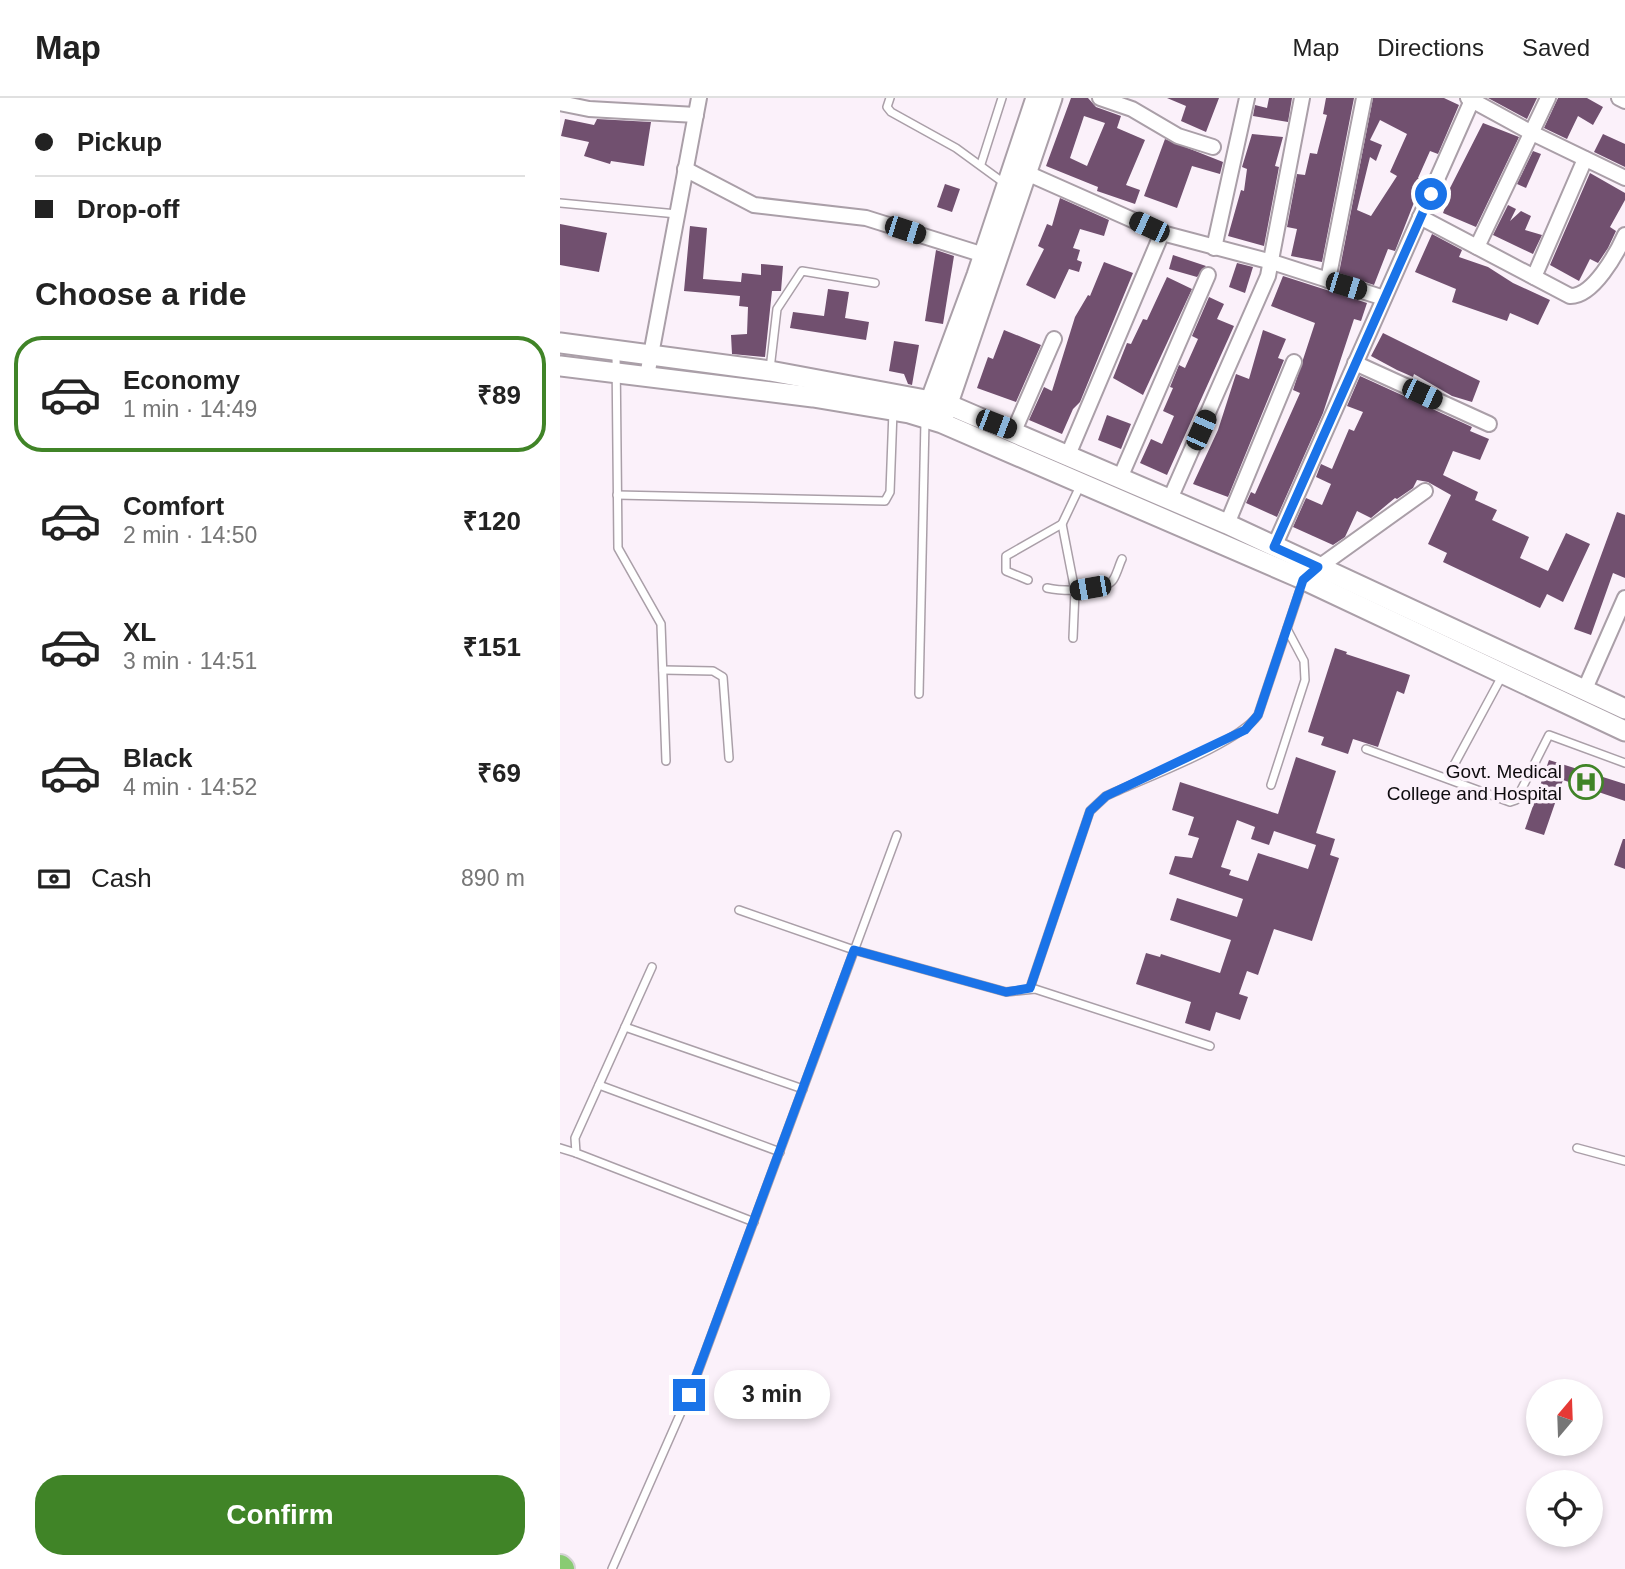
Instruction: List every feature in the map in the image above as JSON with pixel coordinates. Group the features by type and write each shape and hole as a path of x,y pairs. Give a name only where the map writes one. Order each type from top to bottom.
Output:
{"main road":[{"path":"936,411 1016,175 1036,98"},
{"path":"936,411 984,255 1016,175 1052,98"},
{"path":"560,344 650,353 770,371 1014,431 1274,547 1310,573 1502,675 1625,731"},
{"path":"560,366 769,391 893,410 936,411 1081,483 1310,573 1625,709"}],"street":[{"path":"647,376 699,98"},
{"path":"1100,98 1132,109 1178,136 1213,147"},
{"path":"1214,248 1247,98"},
{"path":"1170,499 1263,291 1272,262 1302,98"},
{"path":"1328,280 1364,98"},
{"path":"1477,247 1548,98"},
{"path":"1619,98 1625,101"},
{"path":"1274,547 1471,99 1532,133 1625,178"},
{"path":"560,103 589,109 696,115"},
{"path":"1534,277 1585,159"},
{"path":"685,169 754,205 866,218 984,255"},
{"path":"1016,175 1162,233 1272,262 1384,298"},
{"path":"1420,217 1575,296 1618,263 1625,235"},
{"path":"1068,455 1162,233"},
{"path":"1120,478 1208,275"},
{"path":"1014,431 1054,340"},
{"path":"1227,524 1294,362"},
{"path":"1355,363 1489,424"},
{"path":"1310,573 1426,491"},
{"path":"1584,691 1625,598"}],"lane":[{"path":"890,98 888,110 981,164 1016,175"},
{"path":"981,164 1002,98"},
{"path":"560,203 677,214"},
{"path":"769,391 777,309 802,271 876,283"},
{"path":"616,349 620,555 659,617 666,761"},
{"path":"617,495 885,501 890,492 893,410"},
{"path":"919,694 936,411"},
{"path":"1073,638 1074,591 1062,524 1081,483"},
{"path":"1028,580 1006,570 1006,556 1062,524"},
{"path":"1047,587 1074,591 1110,583 1122,559"},
{"path":"1030,988 1090,811 1106,796 1232,737 1252,723 1258,715 1287,629 1310,573"},
{"path":"1271,785 1305,680 1304,662 1287,629"},
{"path":"663,670 713,671 723,677 729,758"},
{"path":"1447,778 1502,675"},
{"path":"1366,749 1513,802 1549,734 1625,764"},
{"path":"612,1569 694,1385 897,835"},
{"path":"739,910 854,950 1006,992 1030,988 1210,1046"},
{"path":"576,1153 575,1138 652,967"},
{"path":"625,1027 803,1089"},
{"path":"599,1085 780,1152"},
{"path":"1577,1147 1625,1161"},
{"path":"560,1148 754,1222"}],"building":[{"path":"1071,98 1088,98 1096,107 1121,116 1117,128 1145,140 1126,185 1140,190 1135,204 1097,191 1098,187 1046,166","holes":["1084,116 1105,123 1087,166 1070,158"]},
{"path":"1167,98 1219,98 1206,132 1181,121 1186,106"},
{"path":"1269,98 1292,98 1288,122 1253,116 1255,105 1267,108"},
{"path":"1326,98 1354,98 1322,262 1291,256 1297,229 1287,227 1297,174 1305,175 1310,153 1317,154 1327,115 1323,114"},
{"path":"1373,98 1444,98 1459,105 1438,154 1430,151 1418,178 1421,179 1412,199 1415,200 1395,251 1388,249 1374,285 1339,273","holes":["1380,120 1407,134 1390,172 1397,176 1371,216 1357,210 1370,157 1376,161 1382,145 1370,140"]},
{"path":"1488,98 1537,98 1527,119"},
{"path":"1558,98 1587,98 1603,107 1593,125 1578,116 1567,139 1544,128"},
{"path":"565,119 594,125 597,119 651,122 644,166 611,161 610,164 584,156 589,142 561,136"},
{"path":"1483,123 1519,137 1476,227 1443,213 1451,191 1449,190"},
{"path":"1252,134 1283,137 1275,166 1279,167 1264,246 1228,236 1241,190 1244,191 1247,169 1242,167"},
{"path":"1603,134 1625,144 1625,167 1594,152"},
{"path":"1165,139 1223,162 1220,174 1192,166 1177,208 1144,196"},
{"path":"1533,151 1541,154 1526,188 1517,184"},
{"path":"1590,173 1625,193 1625,200 1610,227 1616,231 1608,248 1598,263 1590,259 1579,281 1550,265"},
{"path":"945,184 960,189 952,212 937,207"},
{"path":"1060,198 1109,220 1104,236 1080,229 1073,248 1080,250 1077,260 1082,262 1079,272 1069,269 1055,299 1026,285 1044,249 1038,246 1047,224 1052,226"},
{"path":"1508,205 1516,209 1510,221 1521,211 1531,216 1525,230 1542,235 1533,254 1493,235"},
{"path":"560,224 607,233 599,272 560,265"},
{"path":"690,226 707,228 703,279 741,282 742,273 761,275 761,264 783,266 781,291 772,291 765,357 732,354 731,335 747,334 748,307 739,306 740,296 684,291"},
{"path":"1432,234 1462,250 1459,257 1488,267 1513,283 1550,300 1538,325 1510,313 1507,321 1452,302 1456,289 1415,272"},
{"path":"936,250 954,256 943,324 925,321"},
{"path":"1173,255 1206,266 1197,277 1169,269"},
{"path":"1104,262 1133,273 1080,402 1073,409 1062,434 1029,420 1044,387 1052,391 1075,317 1088,295 1090,296"},
{"path":"1237,263 1253,267 1245,293 1229,287"},
{"path":"1283,276 1367,303 1361,321 1354,319 1323,413 1277,517 1246,503 1251,492 1255,494 1300,393 1293,390 1315,323 1271,306"},
{"path":"1167,277 1192,289 1143,395 1113,378 1127,343 1131,344 1143,319 1147,320"},
{"path":"828,289 849,292 845,318 869,322 866,340 790,328 793,312 824,316"},
{"path":"1209,297 1224,304 1217,319 1234,326 1167,475 1140,463 1151,439 1162,444 1174,416 1163,411 1173,388 1170,387 1179,365 1185,368 1198,339 1192,336"},
{"path":"1004,330 1041,345 1016,402 977,388 988,357 993,359"},
{"path":"1263,330 1286,339 1278,358 1284,360 1228,497 1193,484 1218,430 1236,374 1249,379"},
{"path":"1383,333 1480,381 1472,402 1452,396 1414,374 1413,377 1371,356"},
{"path":"894,341 919,345 912,385 908,384 904,374 889,371"},
{"path":"1360,376 1472,427 1470,431 1489,439 1480,460 1453,451 1443,475 1478,492 1475,500 1497,510 1492,520 1529,537 1520,558 1548,571 1566,533 1590,544 1563,602 1547,594 1540,608 1443,562 1447,553 1428,544 1451,495 1428,482 1417,480 1413,488 1395,498 1371,518 1357,511 1345,537 1333,545 1293,527 1306,498 1322,505 1331,484 1316,477 1321,464 1332,469 1349,429 1354,431 1363,412 1347,406"},
{"path":"1107,415 1131,424 1121,449 1098,440"},
{"path":"1617,512 1625,515 1625,578 1613,573 1591,635 1574,629"},
{"path":"1335,648 1410,675 1404,694 1397,691 1378,747 1353,739 1348,754 1321,745 1324,737 1308,732"},
{"path":"1296,757 1336,771 1316,833 1335,839 1330,855 1339,858 1312,941 1274,929 1258,975 1247,971 1239,994 1248,997 1240,1020 1216,1012 1210,1031 1185,1023 1191,1002 1136,984 1146,953 1160,957 1161,954 1220,973 1231,940 1170,920 1177,898 1237,917 1243,899 1169,874 1175,856 1192,858 1199,838 1188,835 1194,817 1172,810 1180,782 1278,814","holes":["1237,820 1255,827 1251,839 1269,845 1274,831 1316,845 1308,869 1258,853 1248,881 1229,875 1231,870 1221,867"]},
{"path":"1549,760 1625,784 1625,801 1563,780 1544,835 1525,829"},
{"path":"1625,839 1625,869 1614,865"}],"place":[{"name":"Govt. Medical College and Hospital","path":"1586,782"}],"route":[{"path":"689,1395 854,950 1006,992 1030,988 1090,811 1106,796 1245,730 1258,715 1303,580 1318,567 1274,547 1431,194"}]}
